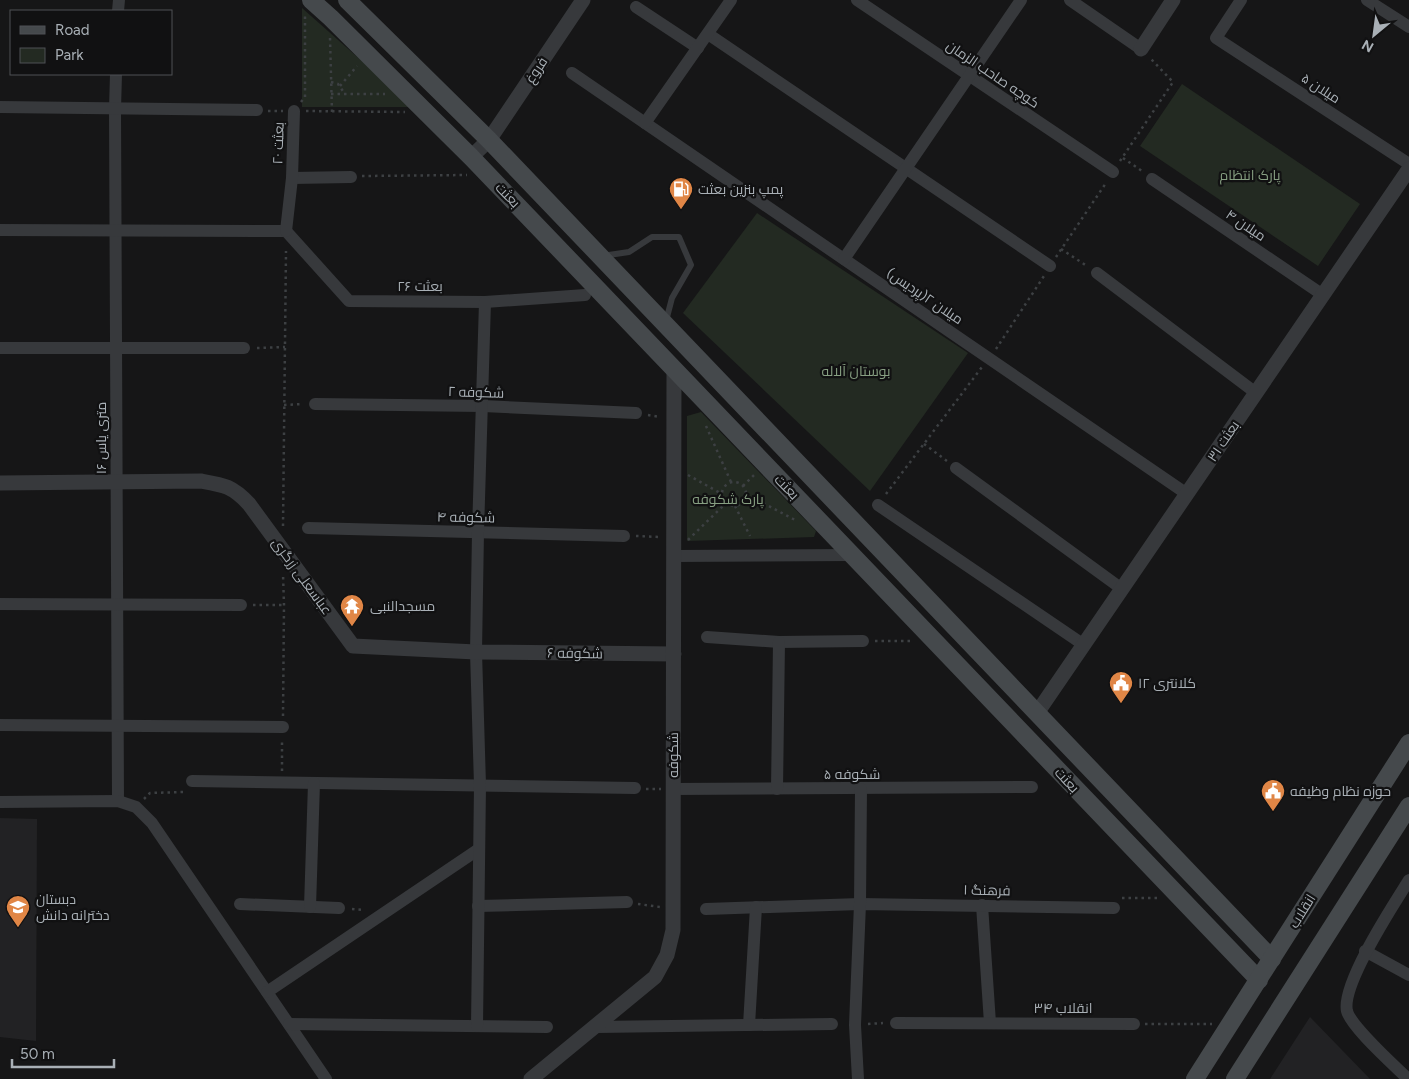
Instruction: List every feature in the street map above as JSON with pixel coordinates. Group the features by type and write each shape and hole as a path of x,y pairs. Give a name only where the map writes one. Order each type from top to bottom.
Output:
{"main road":[{"name":"بعثت","path":"347,0 489,140 1272,959"},
{"name":"بعثت","path":"308,5 329,16 488,174 1178,898 1259,980"},
{"path":"1018,728 1037,714"},
{"name":"انقلاب","path":"1195,1079 1409,743"},
{"path":"1234,1079 1409,806"}],"street":[{"path":"645,123 731,0"},
{"name":"کوچه صاحب الزمان","path":"857,0 1113,172"},
{"path":"844,258 1021,0"},
{"path":"1070,0 1142,48 1173,0"},
{"name":"میلان ۵","path":"1241,0 1216,38 1409,164"},
{"path":"1367,0 1409,28"},
{"name":"فروغ","path":"471,157 489,140 578,2"},
{"path":"636,7 698,48"},
{"path":"708,34 1050,266"},
{"name":"میلان ۲(پردیس)","path":"572,73 1187,494"},
{"name":"۱۶ متری یاس","path":"116,75 118,801"},
{"path":"0,107 257,110"},
{"name":"بعثت ۲۰","path":"286,232 292,178 294,111"},
{"name":"بعثت ۳۱","path":"1037,714 1409,169"},
{"path":"292,178 351,177"},
{"name":"میلان ۴","path":"1152,179 1323,295"},
{"path":"0,230 286,232"},
{"name":"بعثت ۲۶","path":"286,232 350,300 485,302 585,295"},
{"path":"1098,273 1256,393"},
{"path":"477,1026 480,785 476,652 485,302"},
{"path":"0,348 244,348"},
{"name":"شکوفه","path":"531,1079 655,978 667,955 673,930 674,369"},
{"name":"شکوفه ۲","path":"314,404 482,406 636,413"},
{"path":"956,468 1122,589"},
{"name":"عباسعلی زرگری","path":"0,483 201,481 223,484 238,492 249,504 353,646 476,652"},
{"path":"878,505 1084,645"},
{"name":"شکوفه ۴","path":"308,528 624,536"},
{"path":"674,546 852,555"},
{"path":"0,604 241,605"},
{"path":"707,637 779,642 863,641"},
{"path":"777,789 779,642"},
{"name":"شکوفه ۶","path":"476,652 674,654"},
{"path":"0,725 283,727"},
{"path":"192,781 635,788"},
{"path":"310,907 314,782"},
{"name":"شکوفه ۵","path":"673,789 1032,787"},
{"path":"858,1079 855,1025 860,904 861,789"},
{"path":"0,802 118,801 136,807 152,823 326,1079"},
{"path":"267,992 479,849"},
{"path":"1408,883 1365,952 1348,996 1347,1010 1355,1025 1408,1079"},
{"path":"478,906 627,902"},
{"path":"240,904 340,908"},
{"name":"فرهنگ ۱","path":"706,909 860,904 1114,908"},
{"path":"982,905 990,1023"},
{"path":"749,1025 756,908"},
{"path":"1365,952 1409,975"},
{"name":"انقلاب ۳۴","path":"896,1023 1134,1024"},
{"path":"289,1024 547,1027"},
{"path":"596,1026 832,1024"}],"lane":[{"path":"600,256 629,252 652,237 680,236 691,264 672,298 666,325"}],"path":[{"name":"بعثت ۲۰","path":"294,111 305,97 308,5"},
{"path":"329,16 332,112"},
{"path":"878,505 989,358 1173,82 1142,48"},
{"path":"340,86 368,54"},
{"path":"331,82 340,86 345,94"},
{"path":"331,94 408,94"},
{"path":"257,110 427,113"},
{"path":"1123,158 1152,179"},
{"path":"351,177 488,174"},
{"path":"282,782 284,605 282,549 286,232"},
{"path":"1061,248 1098,273"},
{"path":"244,348 285,348"},
{"path":"284,405 314,404"},
{"path":"636,413 674,419"},
{"path":"704,422 731,482"},
{"path":"924,444 956,468"},
{"path":"674,467 722,494 726,503 735,506 750,536"},
{"path":"722,494 724,487 731,482 741,484 746,494 743,502 735,506"},
{"path":"746,494 802,524"},
{"path":"624,536 674,546 685,544 726,503"},
{"path":"241,605 284,605"},
{"path":"863,641 934,640"},
{"path":"136,807 150,793 184,792 192,781"},
{"path":"635,788 673,789"},
{"path":"1114,908 1116,898 1178,898"},
{"path":"627,902 673,909"},
{"path":"340,908 385,912"},
{"path":"1134,1024 1229,1024"}],"shaded area":[{"name":"دبستان دخترانه دانش","path":"0,818 37,819 36,1041 0,1037"},
{"path":"1310,1017 1370,1079 1270,1079"}],"green space":[{"path":"302,8 408,102 410,107 302,107"},
{"name":"پارک انتظام","path":"1182,84 1360,204 1318,266 1140,146"},
{"name":"بوستان آلاله","path":"757,213 968,353 870,491 683,313"},
{"name":"پارک شکوفه","path":"701,412 816,531 814,537 687,541 687,416"}],"place":[{"name":"پمپ بنزین بعثت","path":"681,210"},
{"name":"مسجدالنبی","path":"352,627"},
{"name":"کلانتری ۱۲","path":"1121,704"},
{"name":"حوزه نظام وظیفه","path":"1273,812"},
{"name":"دبستان دخترانه دانش","path":"18,928"}]}
